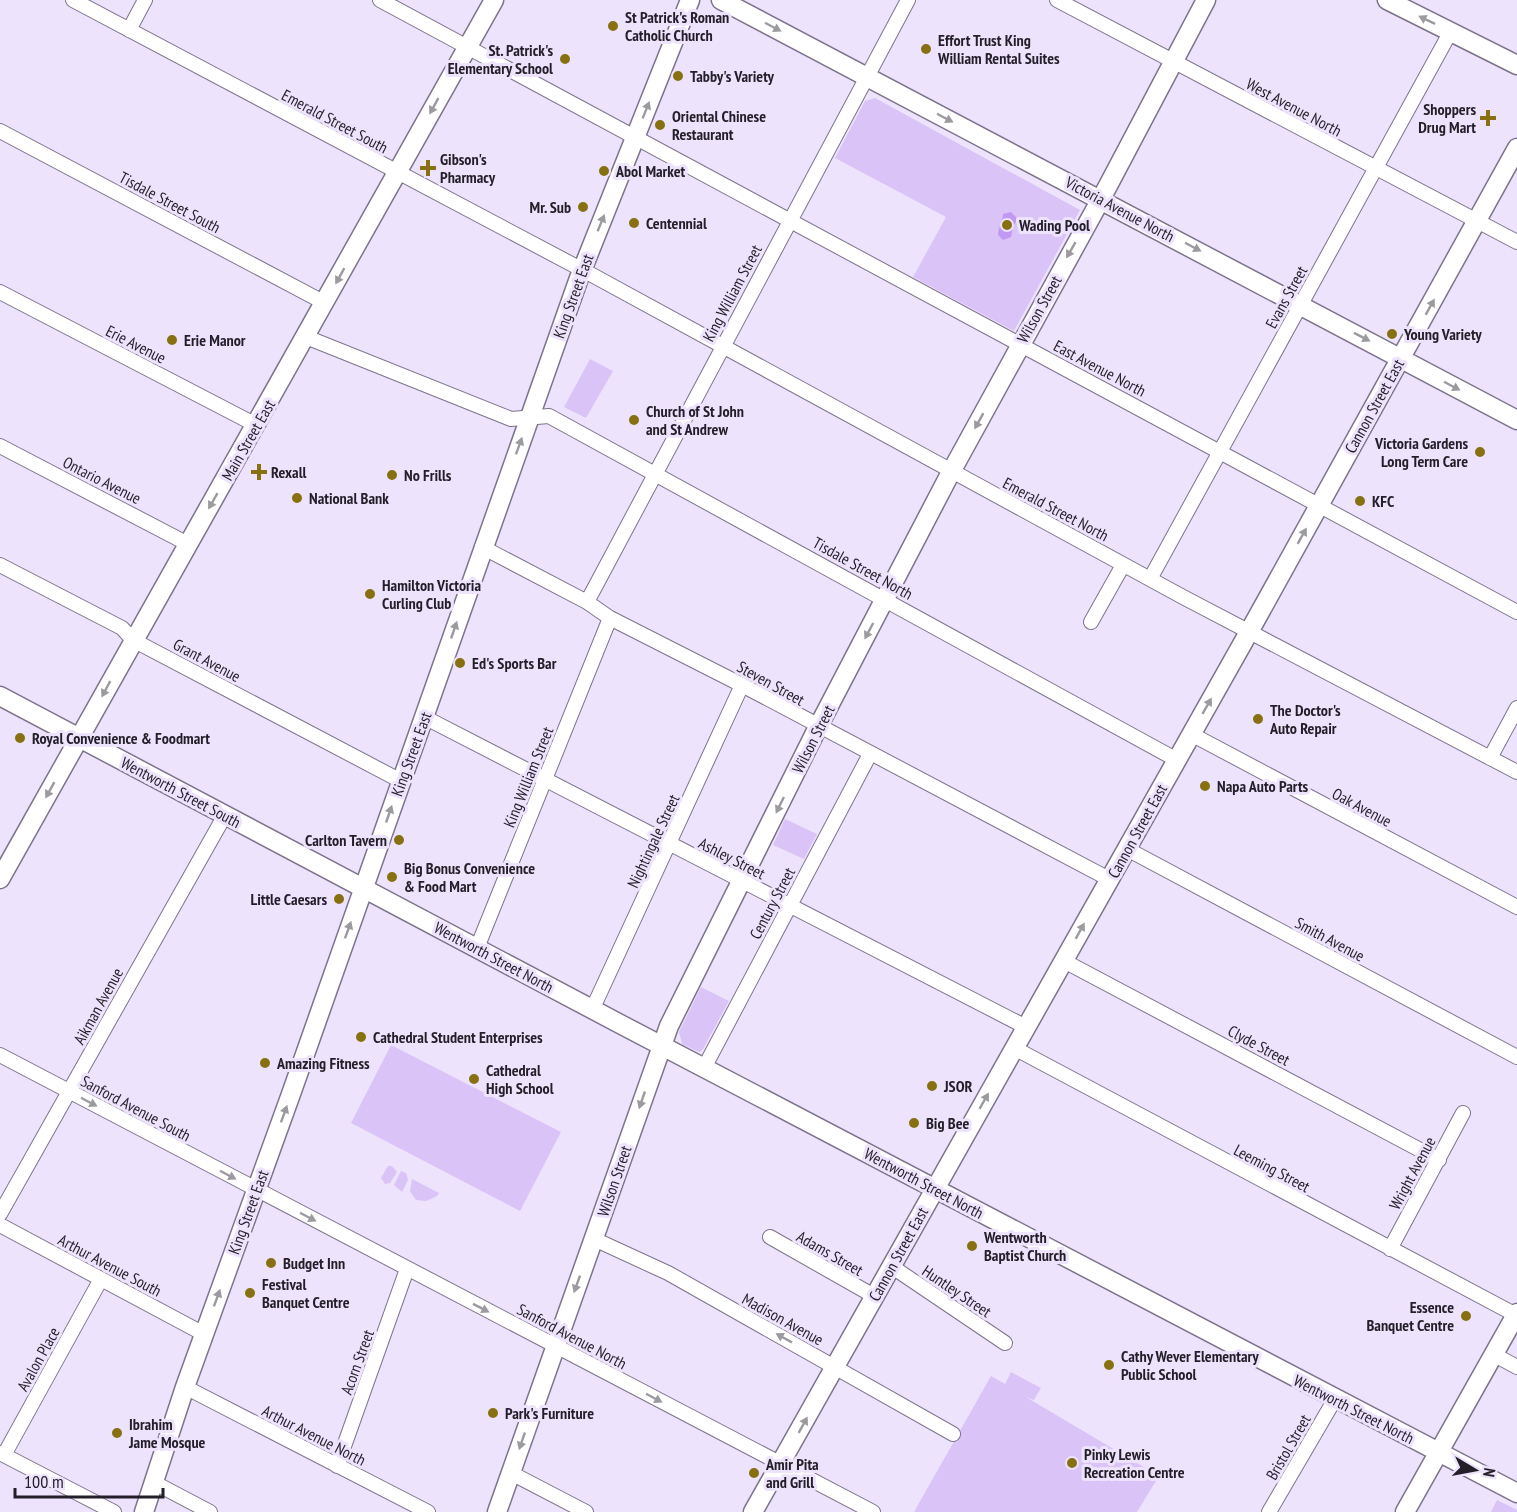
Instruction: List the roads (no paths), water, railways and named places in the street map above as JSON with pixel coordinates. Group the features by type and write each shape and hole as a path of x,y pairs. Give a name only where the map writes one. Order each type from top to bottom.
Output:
{"main road":[{"name":"Main Street East","path":"0,879 494,0"},
{"name":"King Street East","path":"144,1512 185,1387 582,269 690,0"},
{"name":"Victoria Avenue North","path":"721,0 1517,420"},
{"name":"Wilson Street","path":"497,1512 661,1045 818,727 1019,344 1101,199 1206,0"},
{"path":"1389,0 1517,65"},
{"name":"Cannon Street East","path":"753,1512 1249,632 1517,148"},
{"name":"Wentworth Street South","path":"0,696 363,889"},
{"name":"Wentworth Street North","path":"363,889 1517,1493"},
{"path":"1405,1512 1516,1314"}],"street":[{"name":"Emerald Street South","path":"73,0 582,269"},
{"path":"129,30 145,0"},
{"name":"East Avenue North","path":"380,0 1517,612"},
{"name":"King William Street","path":"587,602 908,0"},
{"name":"West Avenue North","path":"1057,0 1517,242"},
{"name":"Evans Street","path":"1150,579 1451,32"},
{"name":"Tisdale Street South","path":"0,131 325,303"},
{"name":"Emerald Street North","path":"582,269 1123,565 1517,772"},
{"name":"Erie Avenue","path":"0,292 256,425"},
{"path":"306,338 511,419 530,416"},
{"name":"Tisdale Street North","path":"530,416 549,416 1177,760"},
{"name":"Ontario Avenue","path":"0,446 188,544"},
{"name":"Steven Street","path":"482,547 587,602 610,618 742,685 1109,879"},
{"name":"Grant Avenue","path":"0,565 118,626 133,640 401,781"},
{"path":"1091,622 1123,565"},
{"name":"King William Street","path":"477,948 610,618"},
{"name":"Nightingale Street","path":"592,1010 742,685"},
{"path":"1490,758 1517,708"},
{"name":"Ashley Street","path":"424,717 1026,1027"},
{"name":"Oak Avenue","path":"1191,734 1517,907"},
{"name":"Century Street","path":"704,1068 870,754"},
{"name":"Aikman Avenue","path":"0,1214 225,815"},
{"name":"Smith Avenue","path":"1127,849 1517,1057"},
{"name":"Clyde Street","path":"1064,960 1439,1160"},
{"name":"Leeming Street","path":"1014,1048 1516,1314"},
{"name":"Sanford Avenue South","path":"0,1055 256,1190"},
{"name":"Wright Avenue","path":"1390,1249 1463,1113"},
{"name":"Sanford Avenue North","path":"256,1190 873,1512"},
{"name":"Arthur Avenue South","path":"0,1225 204,1334"},
{"name":"Adams Street","path":"770,1237 874,1296"},
{"name":"Madison Avenue","path":"594,1239 668,1273 953,1434"},
{"name":"Huntley Street","path":"891,1266 1005,1343"},
{"name":"Acorn Street","path":"337,1466 407,1269"},
{"name":"Avalon Place","path":"2,1454 101,1280"},
{"path":"1493,1354 1517,1367"},
{"name":"Arthur Avenue North","path":"185,1387 428,1512"},
{"name":"Bristol Street","path":"1269,1512 1335,1399"},
{"path":"2,1454 114,1512"},
{"path":"511,1473 586,1512"},
{"path":"153,1482 210,1512"}],"place":[{"name":"St Patrick's Roman Catholic Church","path":"613,26"},
{"name":"Effort Trust King William Rental Suites","path":"926,49"},
{"name":"St. Patrick's Elementary School","path":"565,59"},
{"name":"Tabby's Variety","path":"678,76"},
{"name":"Shoppers Drug Mart","path":"1488,118"},
{"name":"Oriental Chinese Restaurant","path":"660,125"},
{"name":"Gibson's Pharmacy","path":"428,168"},
{"name":"Abol Market","path":"604,171"},
{"name":"Mr. Sub","path":"583,207"},
{"name":"Centennial","path":"634,223"},
{"name":"Wading Pool","path":"1007,225"},
{"name":"Young Variety","path":"1392,334"},
{"name":"Erie Manor","path":"172,340"},
{"name":"Church of St John and St Andrew","path":"634,420"},
{"name":"Victoria Gardens Long Term Care","path":"1480,452"},
{"name":"Rexall","path":"259,472"},
{"name":"No Frills","path":"392,475"},
{"name":"National Bank","path":"297,498"},
{"name":"KFC","path":"1360,501"},
{"name":"Hamilton Victoria Curling Club","path":"370,594"},
{"name":"Ed's Sports Bar","path":"460,663"},
{"name":"The Doctor's Auto Repair","path":"1258,719"},
{"name":"Royal Convenience & Foodmart","path":"20,738"},
{"name":"Napa Auto Parts","path":"1205,786"},
{"name":"Carlton Tavern","path":"399,840"},
{"name":"Big Bonus Convenience & Food Mart","path":"392,877"},
{"name":"Little Caesars","path":"339,899"},
{"name":"Cathedral Student Enterprises","path":"361,1037"},
{"name":"Amazing Fitness","path":"265,1063"},
{"name":"Cathedral High School","path":"474,1079"},
{"name":"JSOR","path":"932,1086"},
{"name":"Big Bee","path":"914,1123"},
{"name":"Wentworth Baptist Church","path":"972,1246"},
{"name":"Budget Inn","path":"271,1263"},
{"name":"Festival Banquet Centre","path":"250,1293"},
{"name":"Essence Banquet Centre","path":"1466,1316"},
{"name":"Cathy Wever Elementary Public School","path":"1109,1365"},
{"name":"Park's Furniture","path":"493,1413"},
{"name":"Ibrahim Jame Mosque","path":"117,1433"},
{"name":"Pinky Lewis Recreation Centre","path":"1072,1463"},
{"name":"Amir Pita and Grill","path":"754,1473"}]}
